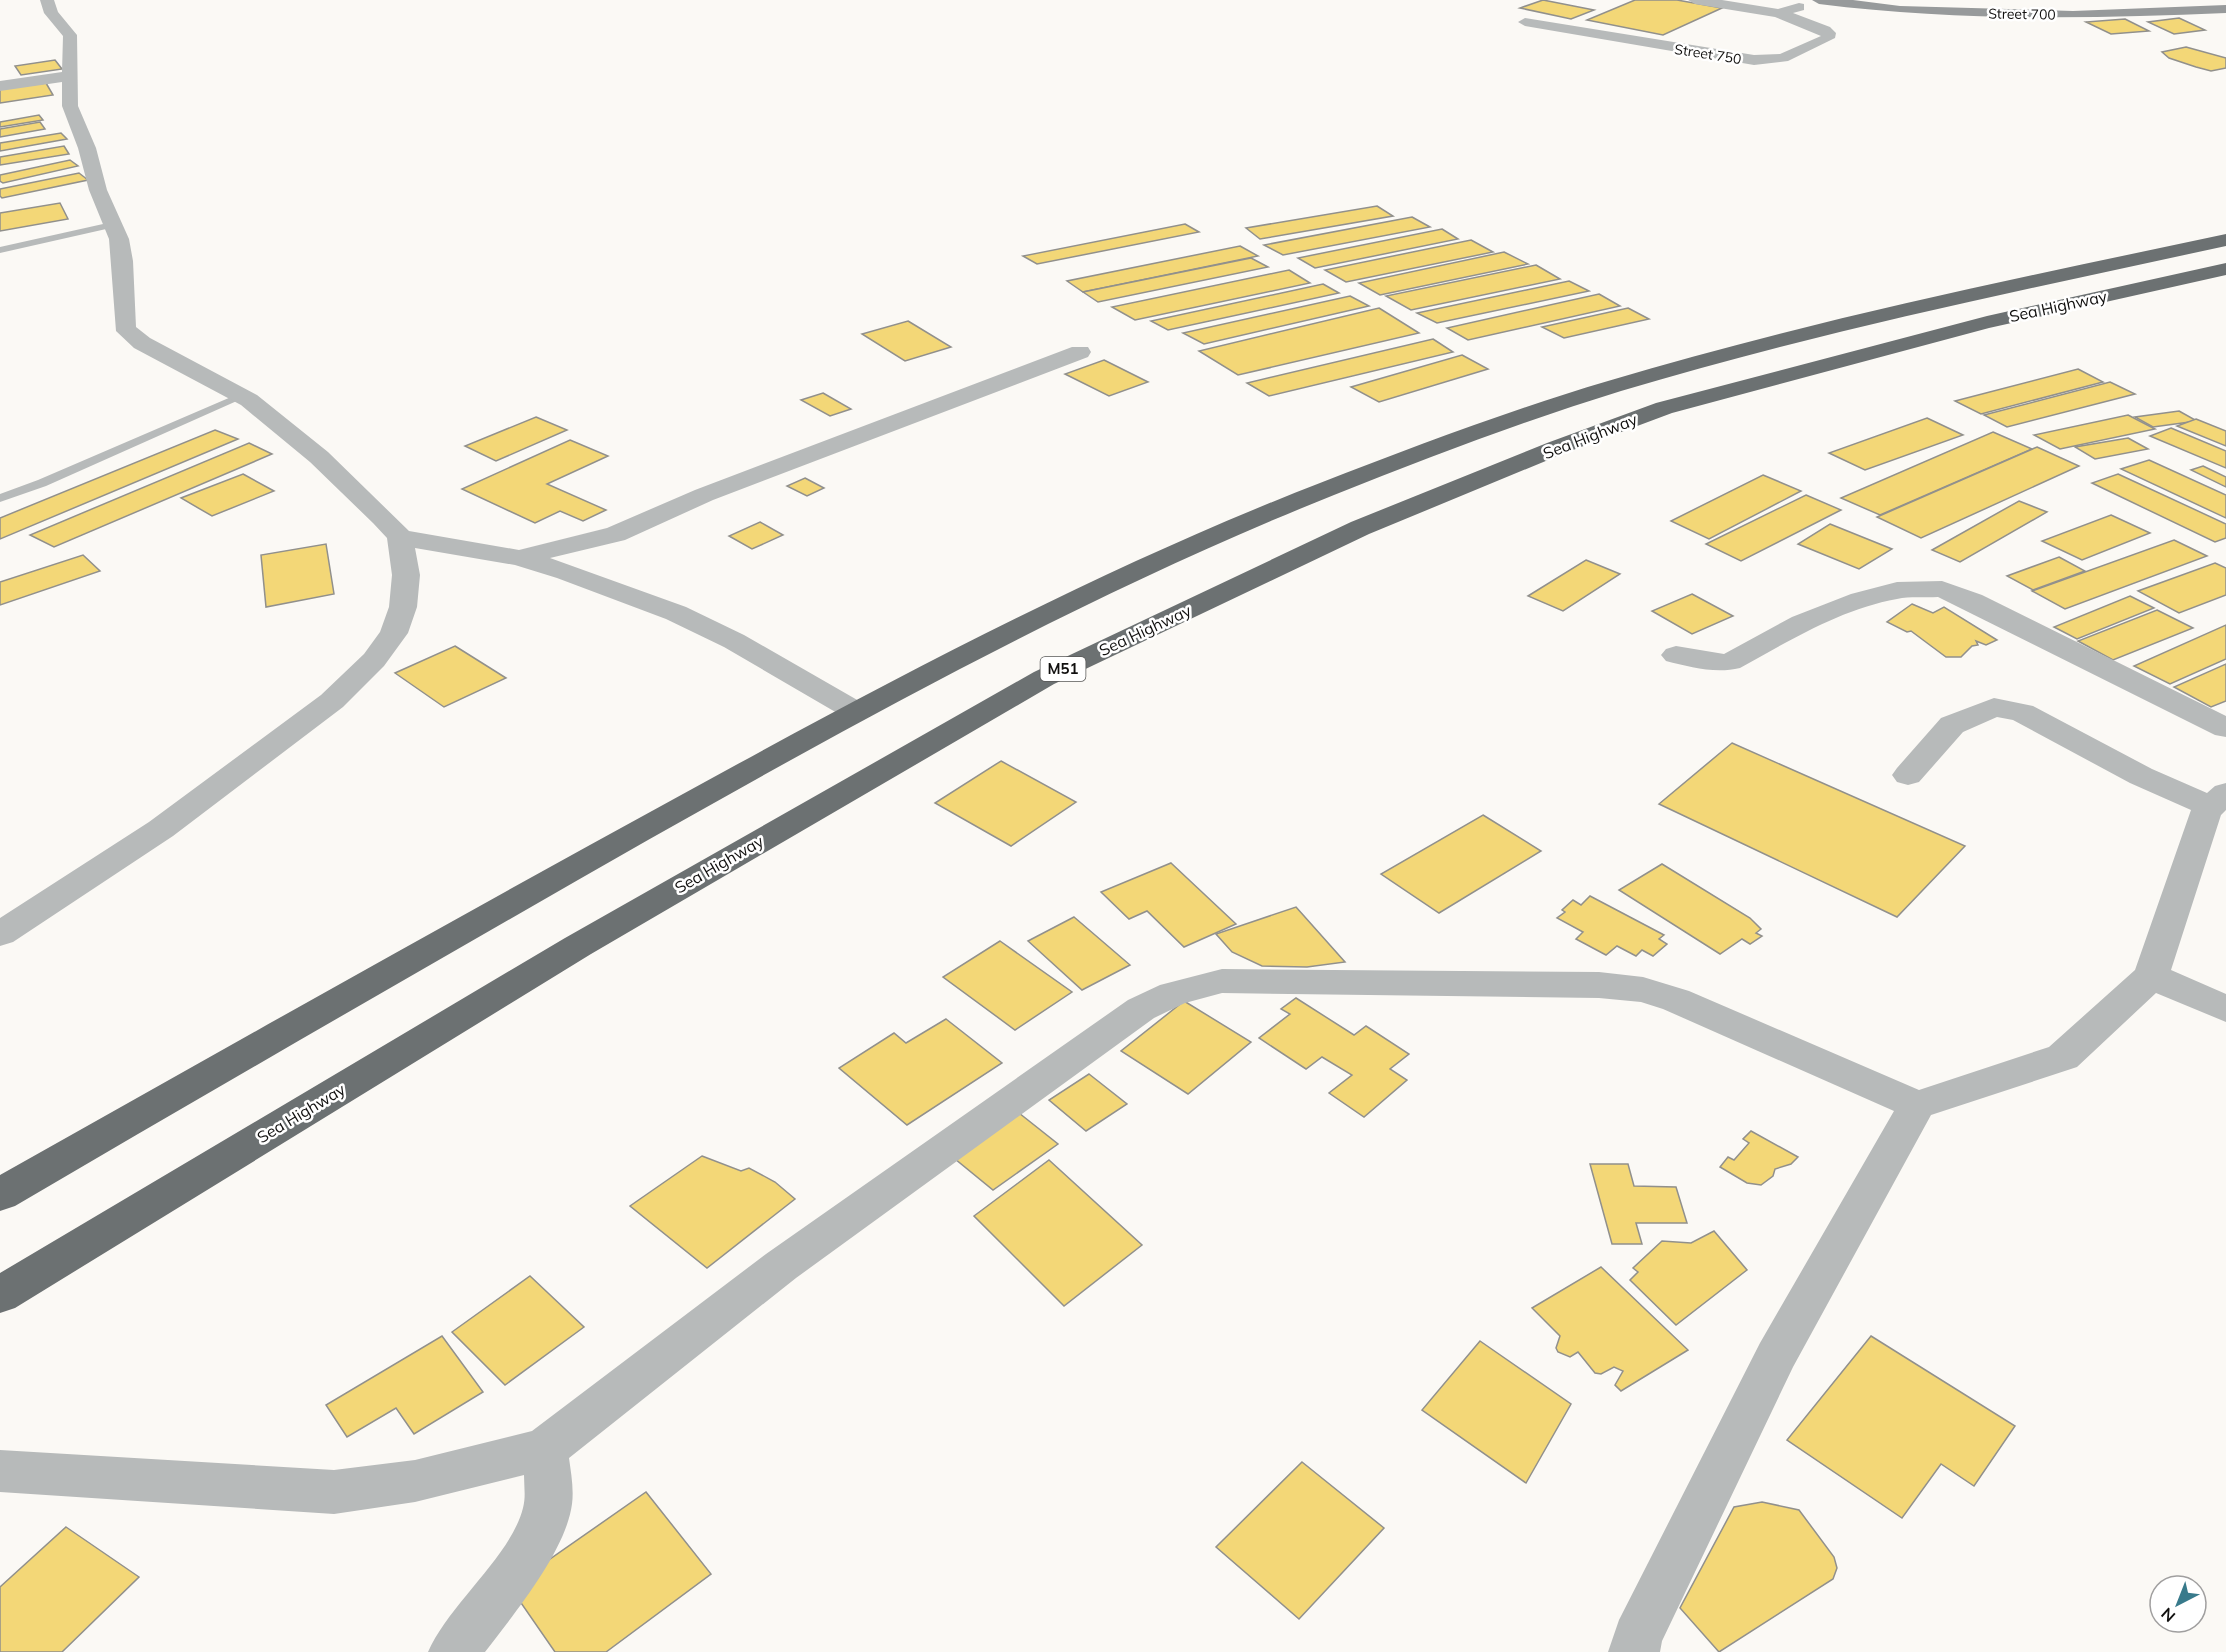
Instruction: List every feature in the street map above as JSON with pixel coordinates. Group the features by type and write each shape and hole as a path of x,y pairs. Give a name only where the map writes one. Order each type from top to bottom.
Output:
{"highway":[{"name":"Sea Highway","path":"0,1195 497,911 855,711 1087,593 1281,508 1418,454 1605,389 1854,323 2226,240"},
{"name":"Sea Highway","path":"0,1294 578,946 1044,678 1360,528 1556,448 1664,408 1987,322 2226,269"}],"main road":[{"name":"Street 700","path":"1820,1 1900,10 2062,15 2226,9"}],"street":[{"path":"47,0 51,13 70,35 70,106 87,148 98,190 119,239 123,261 123,318 127,331 142,343 242,396 319,457 400,537 519,558 575,575 676,613 734,641 855,711"},
{"name":"Street 750","path":"1525,22 1754,60 1783,58 1828,38 1829,33 1825,30 1778,13 1695,0"},
{"name":"Street 750","path":"1778,13 1820,1"},
{"path":"0,86 71,76"},
{"path":"519,558 627,530 704,495 1080,352"},
{"path":"0,934 171,822 332,701 366,668 394,633 404,607 406,575 400,537"},
{"path":"1676,655 1717,663 1730,662 1802,623 1861,600 1897,590 1942,589 1972,601 2226,728"},
{"path":"0,1471 334,1492 415,1481 545,1449 781,1266 1141,1009 1195,987 1222,981 1320,980 1599,985 1643,990 1676,1000 1917,1105 2063,1057 2151,976 2218,800 2141,776 2022,712 1994,707 1952,725 1908,775"},
{"path":"2151,976 2226,1009"},
{"path":"1634,1652 1637,1638 1776,1356 1917,1105"},
{"path":"454,1652 522,1560 540,1526 548,1506 545,1449"}],"lane":[{"path":"0,250 112,225"},
{"path":"0,498 52,479 242,396"}],"building":[{"path":"1543,0 1594,10 1571,19 1520,8"},
{"path":"1635,0 1677,0 1722,8 1663,35 1587,20"},
{"path":"2179,18 2205,30 2174,34 2148,22"},
{"path":"2125,19 2149,31 2111,34 2086,22"},
{"path":"2186,47 2226,58 2226,68 2211,71 2169,58 2162,52"},
{"path":"55,60 62,69 21,75 15,66"},
{"path":"46,83 53,95 0,103 0,89"},
{"path":"39,115 43,120 0,127 0,122"},
{"path":"40,122 45,129 0,137 0,129"},
{"path":"61,133 67,139 0,151 0,143"},
{"path":"64,146 69,154 0,165 0,157"},
{"path":"70,160 78,166 3,183 0,181 0,175"},
{"path":"79,173 88,180 2,198 0,196 0,189"},
{"path":"60,203 68,219 0,231 0,213"},
{"path":"1377,206 1393,216 1260,239 1246,228"},
{"path":"1412,217 1430,227 1283,255 1264,245"},
{"path":"1185,224 1199,232 1037,264 1023,256"},
{"path":"1442,229 1458,239 1315,268 1298,258"},
{"path":"1471,240 1493,252 1346,282 1325,270"},
{"path":"1240,246 1258,256 1083,292 1067,281"},
{"path":"1504,252 1528,264 1380,295 1359,283"},
{"path":"1251,258 1268,267 1098,302 1083,292"},
{"path":"1536,265 1560,279 1411,310 1386,296"},
{"path":"1289,270 1310,283 1135,320 1112,307"},
{"path":"1569,281 1589,291 1437,323 1417,313"},
{"path":"1323,284 1339,293 1168,330 1151,321"},
{"path":"1599,294 1620,306 1468,340 1447,328"},
{"path":"1350,296 1369,306 1204,344 1183,333"},
{"path":"1379,308 1419,333 1238,375 1199,351"},
{"path":"1628,308 1649,319 1564,338 1542,327"},
{"path":"908,321 951,347 905,361 862,334"},
{"path":"1433,339 1453,352 1269,396 1247,383"},
{"path":"1462,355 1488,369 1379,402 1351,387"},
{"path":"1104,360 1148,382 1109,396 1065,374"},
{"path":"2078,369 2103,382 1981,414 1955,401"},
{"path":"2110,382 2135,394 2007,427 1984,415"},
{"path":"823,393 851,409 830,416 801,400"},
{"path":"2179,411 2197,421 2153,427 2135,417"},
{"path":"2128,415 2155,429 2060,449 2034,435"},
{"path":"536,417 567,430 496,461 465,446"},
{"path":"1927,418 1963,435 1865,470 1829,453"},
{"path":"2196,419 2226,431 2226,446 2177,426"},
{"path":"2171,428 2226,451 2226,468 2150,436"},
{"path":"215,430 238,439 0,539 0,518"},
{"path":"1993,432 2032,449 1880,515 1841,498"},
{"path":"2128,438 2148,449 2095,459 2075,447"},
{"path":"570,440 608,456 547,484 606,510 583,521 560,511 535,523 462,489"},
{"path":"249,443 272,454 54,547 30,535"},
{"path":"2037,447 2079,466 1921,538 1877,517"},
{"path":"2149,460 2226,495 2226,518 2121,469"},
{"path":"2203,466 2226,477 2226,487 2191,470"},
{"path":"243,474 274,491 212,516 181,498"},
{"path":"2118,474 2226,524 2226,538 2215,542 2092,483"},
{"path":"1763,475 1801,491 1709,539 1671,521"},
{"path":"805,478 824,488 807,496 787,486"},
{"path":"1806,495 1841,510 1741,561 1706,544"},
{"path":"2019,501 2047,512 1960,562 1932,550"},
{"path":"2111,515 2150,533 2082,560 2042,541"},
{"path":"760,522 783,535 752,549 729,536"},
{"path":"1830,524 1892,549 1859,569 1798,544"},
{"path":"2174,540 2207,556 2065,609 2032,591"},
{"path":"326,544 334,594 266,607 261,555"},
{"path":"83,555 100,571 0,605 0,582"},
{"path":"2059,557 2085,571 2033,590 2007,576"},
{"path":"1586,560 1620,574 1563,611 1528,596"},
{"path":"2215,563 2226,568 2226,595 2179,613 2138,591"},
{"path":"1692,594 1733,616 1692,634 1652,611"},
{"path":"2130,596 2154,608 2077,639 2054,627"},
{"path":"1912,604 1933,613 1944,607 1997,640 1986,645 1976,641 1978,645 1972,646 1961,657 1946,657 1911,631 1907,632 1887,622"},
{"path":"2157,610 2193,628 2113,660 2078,641"},
{"path":"2226,625 2226,659 2170,684 2134,666"},
{"path":"455,646 506,678 444,707 395,673"},
{"path":"2226,664 2226,701 2211,707 2174,687"},
{"path":"1732,743 1965,846 1897,917 1659,804"},
{"path":"1001,761 1076,802 1011,846 935,803"},
{"path":"1483,815 1541,851 1439,913 1381,874"},
{"path":"1171,863 1236,924 1184,947 1147,911 1129,919 1101,892"},
{"path":"1662,864 1750,918 1761,929 1756,933 1762,936 1750,944 1742,939 1720,954 1619,890"},
{"path":"1590,896 1664,935 1659,939 1667,944 1653,956 1642,950 1636,956 1617,946 1606,955 1576,939 1583,932 1557,918 1565,912 1562,910 1573,900 1581,905"},
{"path":"1296,907 1345,962 1307,967 1262,966 1232,952 1216,934"},
{"path":"1074,917 1130,965 1082,990 1028,941"},
{"path":"1000,941 1072,992 1015,1030 943,977"},
{"path":"1296,998 1354,1035 1366,1026 1409,1054 1390,1069 1407,1080 1364,1117 1329,1093 1352,1075 1322,1057 1306,1069 1259,1038 1290,1014 1281,1009"},
{"path":"1184,1001 1251,1042 1188,1094 1121,1051"},
{"path":"946,1019 1002,1063 907,1125 839,1068 894,1033 906,1043"},
{"path":"1089,1074 1127,1104 1086,1131 1049,1100"},
{"path":"1014,1109 1058,1144 993,1190 949,1154"},
{"path":"1751,1131 1798,1157 1791,1164 1775,1169 1773,1176 1761,1185 1747,1183 1720,1167 1728,1157 1734,1160 1749,1143 1743,1139"},
{"path":"702,1156 741,1171 749,1168 775,1182 795,1199 707,1268 630,1206"},
{"path":"1049,1160 1142,1245 1064,1306 974,1216"},
{"path":"1590,1164 1628,1164 1634,1186 1676,1187 1687,1223 1636,1223 1642,1244 1612,1244"},
{"path":"1714,1231 1747,1270 1676,1325 1630,1280 1638,1272 1633,1268 1662,1241 1691,1243"},
{"path":"1601,1267 1688,1350 1621,1391 1615,1385 1623,1371 1614,1367 1601,1374 1595,1373 1578,1352 1570,1357 1558,1352 1556,1348 1560,1336 1532,1308"},
{"path":"530,1276 584,1327 505,1385 452,1332"},
{"path":"442,1336 483,1392 414,1434 396,1408 347,1437 326,1405"},
{"path":"1871,1336 2015,1426 1974,1486 1941,1464 1902,1518 1787,1440"},
{"path":"1480,1341 1571,1404 1526,1483 1422,1410"},
{"path":"1302,1462 1384,1528 1299,1619 1216,1547"},
{"path":"646,1492 711,1574 606,1652 555,1652 510,1587"},
{"path":"1762,1502 1799,1510 1834,1557 1837,1568 1833,1579 1719,1652 1680,1608 1734,1507"},
{"path":"66,1527 139,1577 62,1652 0,1652 0,1587"}]}
